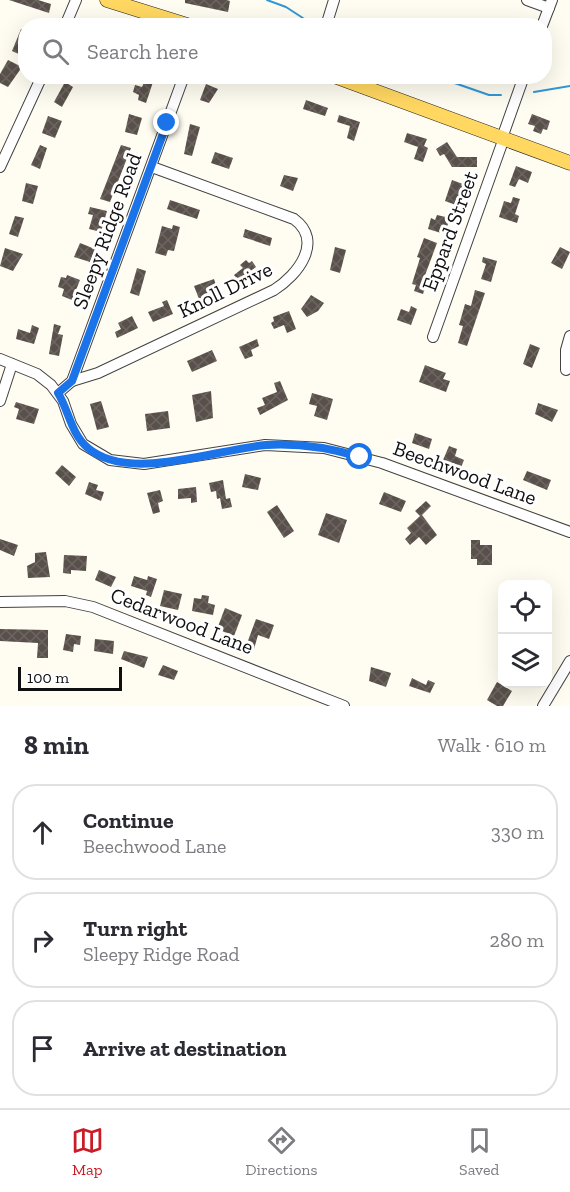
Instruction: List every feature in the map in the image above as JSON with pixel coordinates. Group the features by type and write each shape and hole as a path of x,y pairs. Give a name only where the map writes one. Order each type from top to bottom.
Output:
{"main road":[{"path":"107,0 164,18"},
{"path":"356,84 570,163"}],"street":[{"path":"68,18 76,0"},
{"path":"328,18 334,0"},
{"path":"527,0 550,4"},
{"path":"0,167 38,84"},
{"name":"Sleepy Ridge Road","path":"58,393 72,381 181,84"},
{"name":"Eppard Street","path":"433,337 521,84"},
{"name":"Knoll Drive","path":"72,381 98,373 274,290 294,275 307,249 306,233 294,219 152,167"},
{"path":"566,370 566,350 570,336"},
{"name":"Beechwood Lane","path":"0,359 43,378 58,393 71,424 83,444 98,455 116,462 144,464 265,445 324,448 382,463 570,532"},
{"path":"0,401 12,364"},
{"name":"Cedarwood Lane","path":"0,602 65,601 93,607 344,706"},
{"path":"543,706 570,661"}],"building":[{"path":"9,0 38,0 51,4 49,13"},
{"path":"185,0 230,1 228,12 185,3"},
{"path":"18,36 18,54 12,51"},
{"path":"8,60 18,65 18,73 8,87 0,83 0,74"},
{"path":"64,84 73,87 62,107 54,102"},
{"path":"143,84 152,84 146,103 138,100 139,95 133,92 135,85 142,87"},
{"path":"206,84 218,89 209,103 200,100"},
{"path":"306,100 328,108 325,116 303,109"},
{"path":"129,114 142,118 137,135 125,132"},
{"path":"532,114 550,121 547,130 543,129 541,134 533,131 535,126 528,124"},
{"path":"339,115 360,122 354,141 347,138 350,126 337,122"},
{"path":"48,116 62,121 55,138 42,133"},
{"path":"190,124 200,127 192,156 184,154"},
{"path":"407,133 427,139 424,146 428,148 423,162 414,159 418,147 404,142"},
{"path":"447,142 457,157 477,157 477,167 452,167 444,154 440,156 436,149"},
{"path":"40,145 47,148 40,169 31,165"},
{"path":"121,145 131,148 110,202 100,199"},
{"path":"215,152 233,158 229,169 211,163"},
{"path":"516,166 532,172 528,183 519,179 515,187 509,185"},
{"path":"284,175 298,178 293,191 280,186"},
{"path":"452,180 463,184 456,205 445,201"},
{"path":"26,183 38,186 33,204 22,201"},
{"path":"513,197 520,199 515,214 519,216 517,223 499,217 504,201 511,203"},
{"path":"170,200 200,210 197,219 167,209"},
{"path":"90,207 107,211 101,232 89,229 93,215 88,214"},
{"path":"437,215 450,218 447,227 443,226 441,233 428,229 431,218 435,220"},
{"path":"15,216 24,218 18,237 9,234"},
{"path":"173,225 180,227 174,251 168,250 166,256 155,253 162,226 172,229"},
{"path":"245,229 272,238 270,246 243,237"},
{"path":"424,238 437,243 424,278 428,279 423,294 414,291 416,285 412,284 420,258 417,257"},
{"path":"80,243 95,249 90,262 74,257"},
{"path":"335,247 346,250 340,273 330,270"},
{"path":"560,247 570,252 562,269 551,263"},
{"path":"5,248 23,254 13,271 0,266"},
{"path":"483,257 497,261 491,282 481,279 486,264 482,262"},
{"path":"246,260 249,263 252,261 256,267 238,280 234,275 243,268 240,265"},
{"path":"137,268 146,271 139,296 130,293"},
{"path":"67,275 80,280 72,300 62,296 64,289 58,287 61,277 66,278"},
{"path":"214,279 218,292 199,299 194,286"},
{"path":"475,290 485,293 467,346 458,343 463,326 459,325 465,304 471,306"},
{"path":"311,295 324,303 318,311 307,317 301,309"},
{"path":"167,300 173,314 153,322 148,312 164,306 162,302"},
{"path":"411,306 417,309 411,325 397,320 401,309 409,312"},
{"path":"289,311 296,329 287,333 284,325 274,329 271,323 274,321 273,317"},
{"path":"132,316 138,328 117,338 115,332 121,329 118,323"},
{"path":"54,324 61,326 58,334 63,335 59,356 49,354"},
{"path":"32,325 39,328 34,344 16,339 18,329 30,333"},
{"path":"257,339 259,346 251,350 253,356 245,359 239,347"},
{"path":"530,344 540,348 532,368 523,364"},
{"path":"212,350 217,361 192,372 187,361"},
{"path":"425,365 446,373 443,379 450,381 446,392 419,382"},
{"path":"280,381 288,400 260,415 257,408 265,405 262,398 277,392 274,383"},
{"path":"211,391 213,418 196,422 192,395"},
{"path":"312,393 333,399 327,420 314,416 317,406 309,404"},
{"path":"101,401 109,427 97,430 90,404"},
{"path":"16,402 39,409 34,424 16,419 19,409 14,407"},
{"path":"538,403 558,410 552,422 535,414"},
{"path":"168,411 170,428 147,431 145,414"},
{"path":"415,433 432,439 429,449 412,443"},
{"path":"449,446 457,449 455,456 464,460 458,475 451,472 454,464 443,460"},
{"path":"62,465 76,477 69,486 55,473"},
{"path":"527,471 551,480 547,490 523,480"},
{"path":"245,474 261,478 258,490 242,487"},
{"path":"223,480 226,499 230,498 232,507 222,509 220,498 217,499 216,491 211,492 209,483"},
{"path":"89,482 98,485 96,490 104,492 101,501 85,494"},
{"path":"196,487 197,502 191,503 191,498 178,499 178,489"},
{"path":"160,490 163,501 158,503 160,512 153,514 147,493"},
{"path":"384,492 406,501 401,512 379,504"},
{"path":"426,501 431,506 422,515 437,535 426,545 419,537 410,545 405,539 411,533 407,528 420,516 415,511"},
{"path":"277,505 294,531 284,538 267,512"},
{"path":"326,513 347,520 339,543 318,535"},
{"path":"0,539 18,545 14,556 0,550"},
{"path":"471,540 480,540 480,545 492,545 492,565 477,565 477,559 471,559"},
{"path":"46,552 50,577 28,578 27,566 35,562 35,553"},
{"path":"64,555 87,556 86,571 71,570 71,574 63,573"},
{"path":"99,570 116,577 111,587 95,580"},
{"path":"134,576 147,580 148,576 157,579 151,597 146,595 147,591 131,586"},
{"path":"164,590 182,594 178,610 160,606"},
{"path":"202,595 209,596 208,603 215,605 213,615 192,611 194,598 201,599"},
{"path":"225,608 242,615 234,636 217,629"},
{"path":"256,619 274,625 269,639 258,635 254,649 246,646"},
{"path":"0,629 48,630 48,658 37,658 38,643 0,641"},
{"path":"66,634 81,636 80,645 74,644 73,652 63,650"},
{"path":"95,639 114,641 113,654 94,651"},
{"path":"124,651 148,657 144,668 121,659"},
{"path":"163,665 178,671 174,680 158,675"},
{"path":"371,667 391,673 386,687 369,681"},
{"path":"412,678 426,685 428,680 435,683 430,693 409,686"},
{"path":"497,682 498,688 507,688 512,691 503,706 497,706 487,700"}],"waterway":[{"path":"267,0 286,7 303,18"},
{"path":"457,84 489,95 501,95"},
{"path":"534,92 570,86"}],"route":[{"path":"167,123 72,381 58,393 71,424 83,444 90,450 122,464 144,464 239,448 279,444 324,448 360,457"}]}
